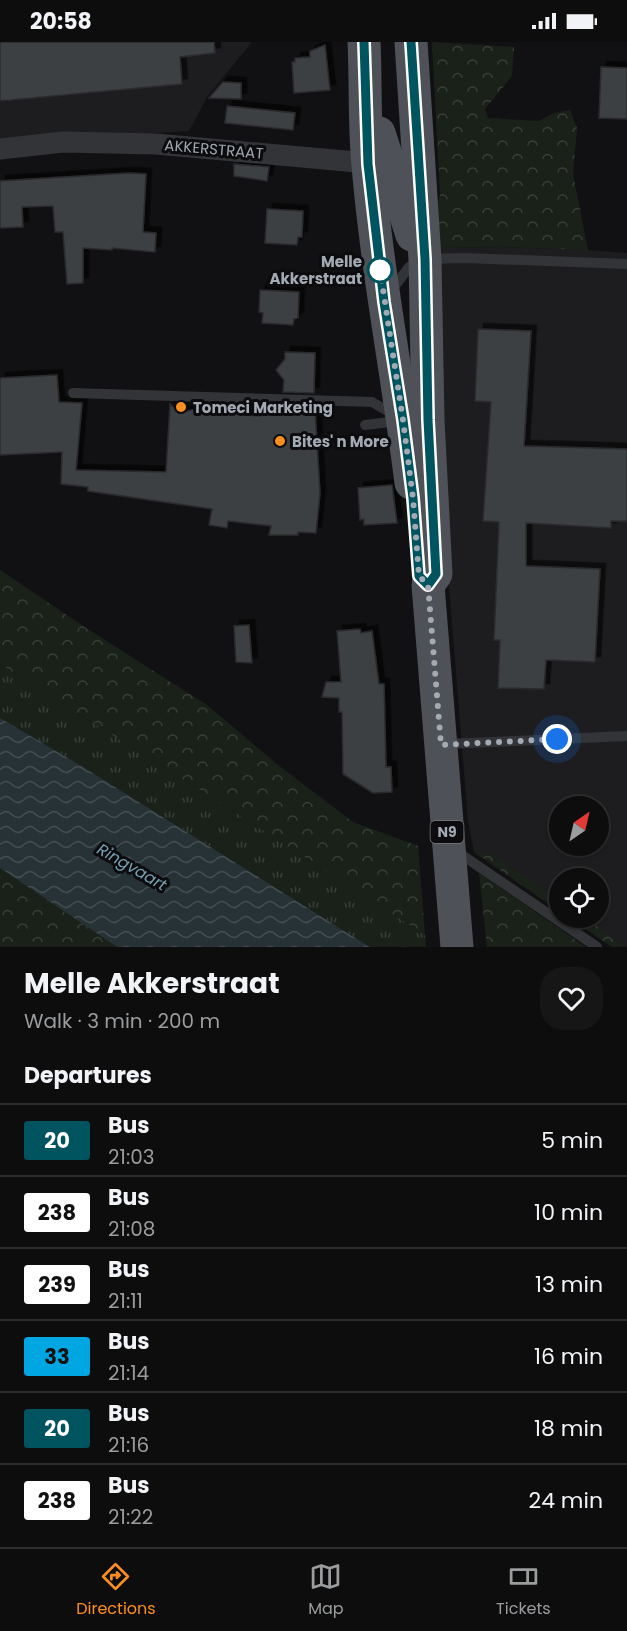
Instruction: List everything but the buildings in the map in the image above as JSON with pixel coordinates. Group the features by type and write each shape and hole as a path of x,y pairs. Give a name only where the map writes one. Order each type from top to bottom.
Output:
{"main road":[{"name":"N9","path":"366,42 377,160 384,302 416,420 436,574 428,585 456,933"},
{"path":"411,42 417,130 417,263"},
{"path":"377,160 381,185 417,263"},
{"name":"N9","path":"416,420 426,342 418,324 415,284 417,263"}],"street":[{"path":"377,160 400,147 417,130"},
{"name":"AKKERSTRAAT","path":"0,149 63,142 156,144 377,160"}],"lane":[{"path":"384,302 401,276 417,263 464,258 627,264"},
{"path":"73,393 372,402 416,420"},
{"path":"365,425 416,420"},
{"path":"441,745 627,736"},
{"path":"448,846 597,947"}],"shaded area":[{"path":"0,42 252,42 207,97 189,131 0,143"},
{"path":"500,247 627,253 627,947 612,947 584,928 609,928 609,868 549,868 549,904 474,852 468,821 446,549 438,248"}],"green space":[{"path":"432,42 514,47 512,76 485,109 488,118 539,121 554,113 570,110 577,128 573,174 588,250 500,247 438,248 436,214 440,195"},
{"path":"0,570 207,705 278,765 353,822 418,846 425,935 0,664"},
{"path":"0,664 425,935 426,947 370,947 85,768 0,718"},
{"path":"474,852 496,856 549,893 549,904"},
{"path":"0,868 117,947 0,947"},
{"path":"479,873 549,921 549,928 559,928 586,947 487,947"},
{"path":"584,928 599,928 627,947 612,947"}],"water":[{"name":"Ringvaart","path":"0,718 85,768 370,947 117,947 0,868"}],"bus line":[{"name":"20","path":"364,42 368,164 384,302 413,498 419,576 428,585 436,574 428,420 425,259 411,42"}],"place":[{"name":"Melle Akkerstraat","path":"380,270"},
{"name":"Tomeci Marketing","path":"181,407"},
{"name":"Bites' n More","path":"280,441"}],"route":[{"path":"380,270 413,498 419,576 428,585 441,745 557,739"}]}
